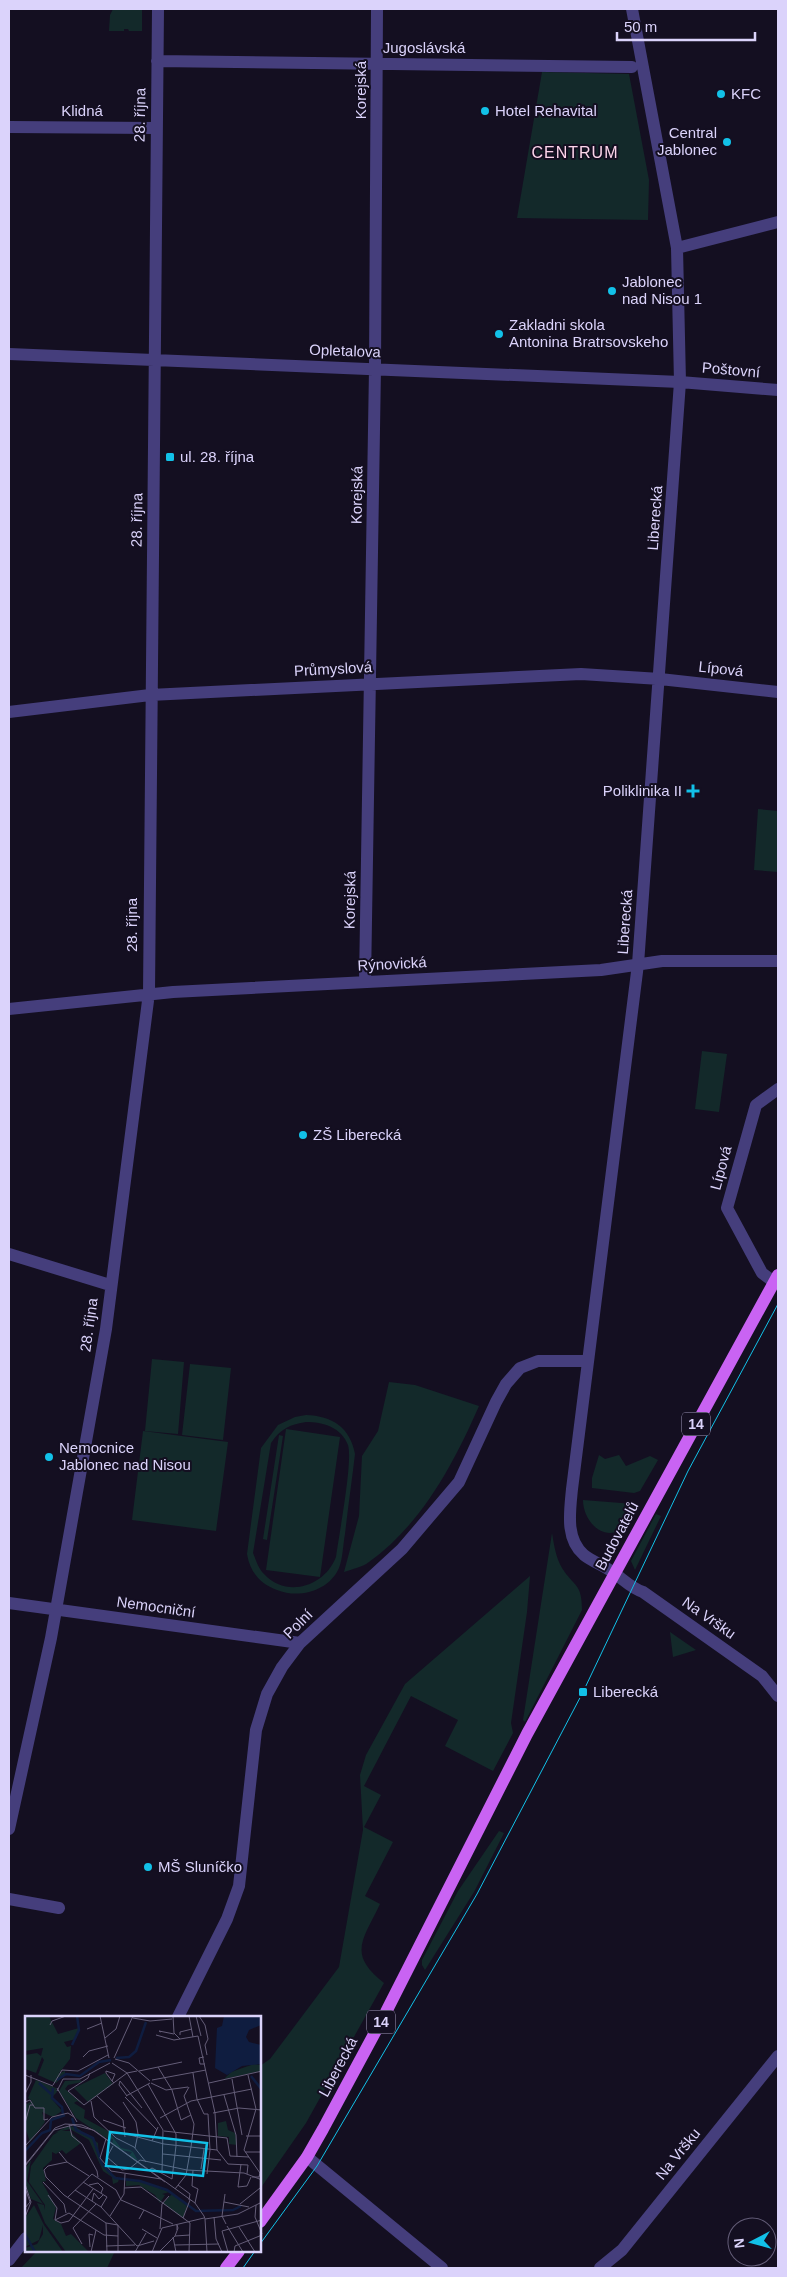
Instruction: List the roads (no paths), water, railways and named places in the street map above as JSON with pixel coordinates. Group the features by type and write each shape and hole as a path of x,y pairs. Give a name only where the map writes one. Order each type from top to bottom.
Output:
{"main road":[{"name":"Budovatelů","path":"488,1814 527,1734 776,1279"},
{"name":"Liberecká","path":"261,2221 307,2158 386,2012 488,1814"},
{"path":"226,2268 238,2252"}],"street":[{"name":"28. října","path":"9,1829 56,1608 103,1347 149,994 150,695 158,9"},
{"name":"Korejská","path":"365,982 375,368 377,9"},
{"name":"Liberecká","path":"615,1573 584,1555 574,1544 570,1528 572,1489 638,964 680,382 678,248 632,9"},
{"name":"Jugoslávská","path":"157,61 632,67"},
{"name":"Klidná","path":"9,126 156,128"},
{"path":"678,248 778,222"},
{"name":"Opletalova","path":"9,354 680,382"},
{"name":"Poštovní","path":"680,382 778,390"},
{"name":"Průmyslová","path":"9,712 150,695 581,674 660,679"},
{"name":"Lípová","path":"660,679 778,692"},
{"name":"Rýnovická","path":"9,1009 149,994 601,970 662,962 778,961"},
{"name":"Lípová","path":"776,1279 762,1273 727,1208 756,1104 778,1090"},
{"path":"9,1254 110,1285"},
{"name":"Polní","path":"179,2016 228,1919 238,1886 256,1730 267,1694 282,1667 300,1643 402,1549 459,1482 496,1402 506,1384 520,1368 538,1361 587,1361"},
{"name":"Na Vršku","path":"615,1573 633,1589 643,1592 762,1676 778,1696"},
{"name":"Nemocniční","path":"10,1603 300,1643"},
{"path":"9,1899 59,1908"},
{"name":"Na Vršku","path":"600,2268 622,2250 778,2056"},
{"path":"307,2158 442,2268"},
{"path":"9,2260 23,2242"}],"tram line":[{"path":"261,2243 317,2166 477,1894 583,1692 688,1471 778,1304"},
{"path":"243,2268 254,2252"}],"place":[{"name":"KFC","path":"721,94"},
{"name":"Hotel Rehavital","path":"485,111"},
{"name":"Central Jablonec","path":"727,142"},
{"name":"Jablonec nad Nisou 1","path":"612,291"},
{"name":"Zakladni skola Antonina Bratrsovskeho","path":"499,334"},
{"name":"ul. 28. října","path":"170,457"},
{"name":"Poliklinika II","path":"693,791"},
{"name":"ZŠ Liberecká","path":"303,1135"},
{"name":"Nemocnice Jablonec nad Nisou","path":"49,1457"},
{"name":"Liberecká","path":"583,1692"},
{"name":"MŠ Sluníčko","path":"148,1867"}],"district":[{"name":"CENTRUM","path":"575,152"}]}
